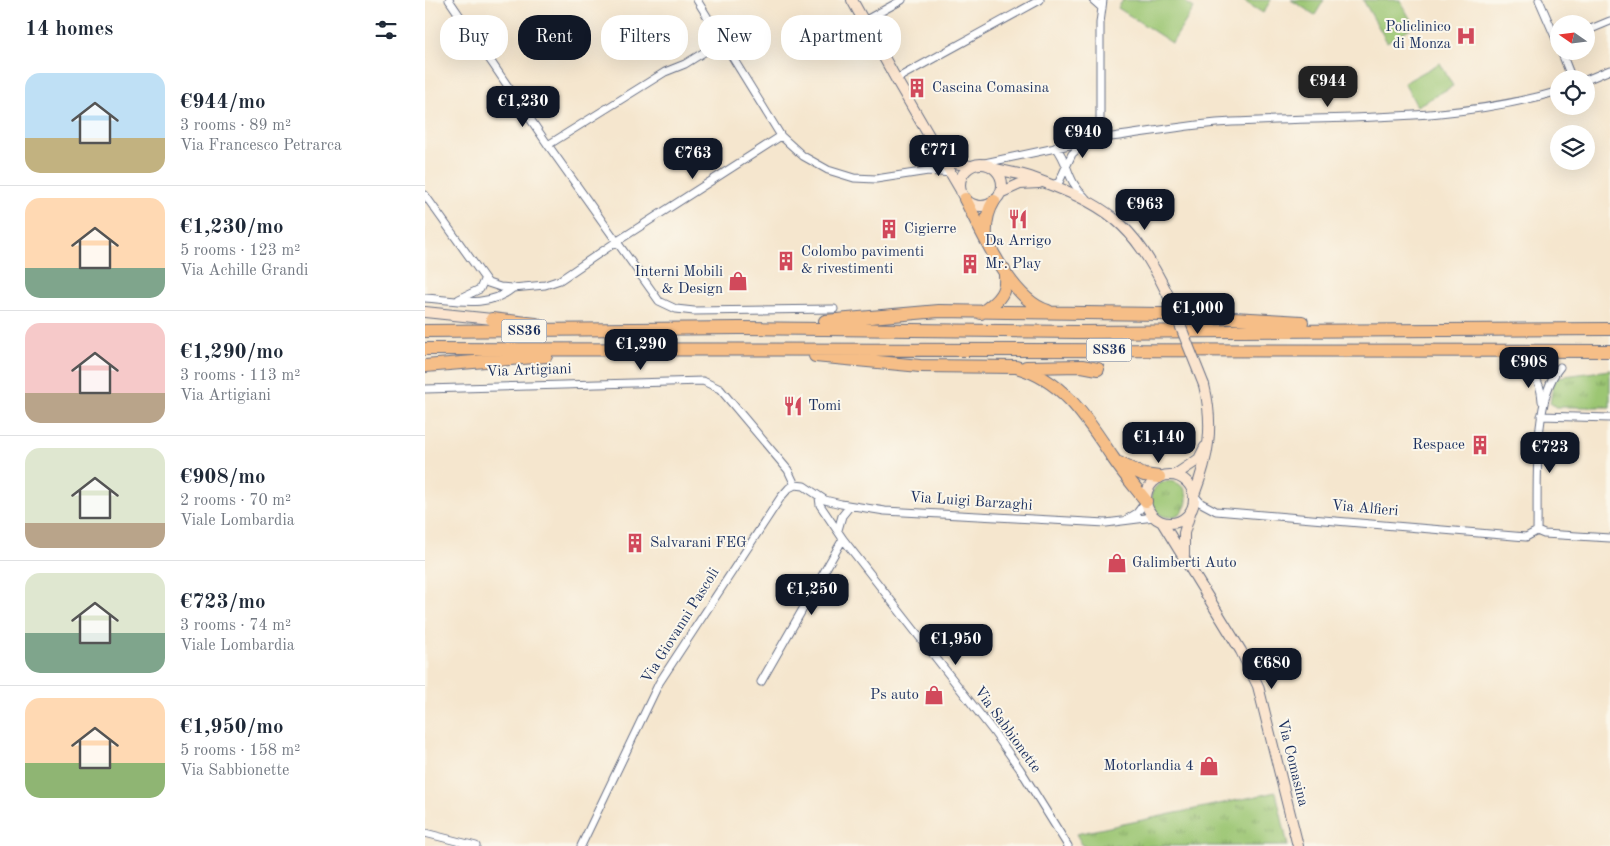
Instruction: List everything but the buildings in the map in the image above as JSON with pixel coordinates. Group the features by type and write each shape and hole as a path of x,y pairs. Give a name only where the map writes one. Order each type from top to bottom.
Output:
{"highway":[{"path":"963,194 987,240 1019,291 1032,304 1056,313"},
{"path":"987,240 985,227 990,207 997,197"},
{"path":"981,313 998,302 1002,296 1006,278 1004,269"},
{"path":"740,328 754,324 864,319 923,312 1205,316 1306,322 1341,329"},
{"name":"SS36","path":"491,319 624,330"},
{"name":"SS36","path":"425,331 740,328 1077,332 1341,329 1610,329"},
{"name":"SS36","path":"425,349 1610,351"},
{"name":"SS36","path":"425,366 587,353 608,349"},
{"path":"773,350 792,354 920,366 1082,366 1098,369"},
{"path":"1016,367 1029,371 1056,386 1087,418 1115,460 1146,501"},
{"path":"1115,460 1144,475 1159,477"}],"main road":[{"path":"853,0 861,15"},
{"path":"885,60 963,194 976,205 982,206 1020,184 1046,184"},
{"path":"938,153 950,162 993,168 1030,177 1087,199 1116,219 1152,262 1168,295 1204,385 1211,430 1205,463 1190,513 1177,522 1158,520 1146,501 1149,487 1159,477 1175,475 1199,459 1211,430"},
{"path":"963,194 961,176 975,165"},
{"path":"993,168 1001,179 997,197"},
{"name":"SS36","path":"425,312 491,319"},
{"path":"1175,475 1188,482 1194,495"},
{"name":"Via Comasina","path":"1184,556 1184,533 1190,513"},
{"name":"Via Comasina","path":"1158,520 1184,556 1188,566 1241,651 1258,686 1298,846"}],"street":[{"path":"449,0 653,294 667,306 676,309 752,312 834,309"},
{"path":"697,0 706,15"},
{"path":"875,15 902,0"},
{"path":"895,79 1040,0"},
{"path":"1093,0 1102,4 1100,120 1097,136"},
{"path":"1539,0 1550,25"},
{"path":"1595,27 1610,21"},
{"path":"548,145 665,72 685,64 698,56"},
{"path":"734,60 781,136 803,156 828,170 854,178 875,179 928,171 951,173"},
{"path":"1595,76 1610,70"},
{"path":"975,165 1084,142 1097,136 1104,138 1229,122 1428,115 1513,103 1550,93"},
{"path":"425,195 484,280 491,285 513,288 545,285 560,280 781,136"},
{"path":"1046,184 1059,182 1072,154 1084,142"},
{"path":"1056,147 1062,154 1072,183 1087,199"},
{"path":"454,300 475,293 483,285 484,280"},
{"path":"425,298 479,302 503,296 513,288"},
{"path":"1526,366 1534,374 1541,387 1543,406"},
{"path":"1537,531 1541,416 1549,384 1560,367"},
{"name":"Via Artigiani","path":"425,389 703,380 720,389 788,470 795,485"},
{"path":"1541,416 1610,418"},
{"path":"795,485 804,486 819,497"},
{"name":"Via Giovanni Pascoli","path":"581,846 669,666 781,497 789,488 795,485"},
{"name":"Via Alfieri","path":"1194,495 1201,503 1216,511 1526,536 1537,531 1544,534 1610,538"},
{"name":"Via Luigi Barzaghi","path":"819,497 850,506 885,511 1031,520 1122,522 1158,520"},
{"name":"Via Sabbionette","path":"819,497 820,505 843,539 993,731 1025,777 1068,846"},
{"path":"1122,522 1137,512 1146,501"},
{"path":"838,530 842,516 850,506"},
{"path":"761,682 843,539"},
{"path":"425,833 476,846"}],"green space":[{"path":"1123,0 1182,0 1194,8 1172,43 1118,8"},
{"path":"1242,0 1271,0 1263,13"},
{"path":"1291,0 1324,0 1315,15"},
{"path":"1363,0 1400,0 1414,26 1387,42"},
{"path":"1440,63 1453,86 1417,106 1404,83"},
{"path":"1610,370 1610,407 1556,407 1550,403 1553,385 1557,377"},
{"path":"1169,481 1176,482 1182,486 1186,492 1186,506 1182,512 1176,516 1169,517 1162,516 1156,512 1152,506 1151,499 1152,492 1156,486 1162,482"},
{"path":"1276,792 1288,846 1083,846 1076,834"}],"place":[{"name":"Policlinico di Monza","path":"1466,36"},
{"name":"Cascina Comasina","path":"917,88"},
{"name":"Da Arrigo","path":"1018,219"},
{"name":"Cigierre","path":"889,229"},
{"name":"Colombo pavimenti & rivestimenti","path":"786,261"},
{"name":"Mr. Play","path":"970,264"},
{"name":"Interni Mobili & Design","path":"738,281"},
{"name":"Tomi","path":"793,406"},
{"name":"Respace","path":"1480,445"},
{"name":"Salvarani FEG","path":"635,543"},
{"name":"Galimberti Auto","path":"1117,563"},
{"name":"Ps auto","path":"934,695"},
{"name":"Motorlandia 4","path":"1209,766"}]}
